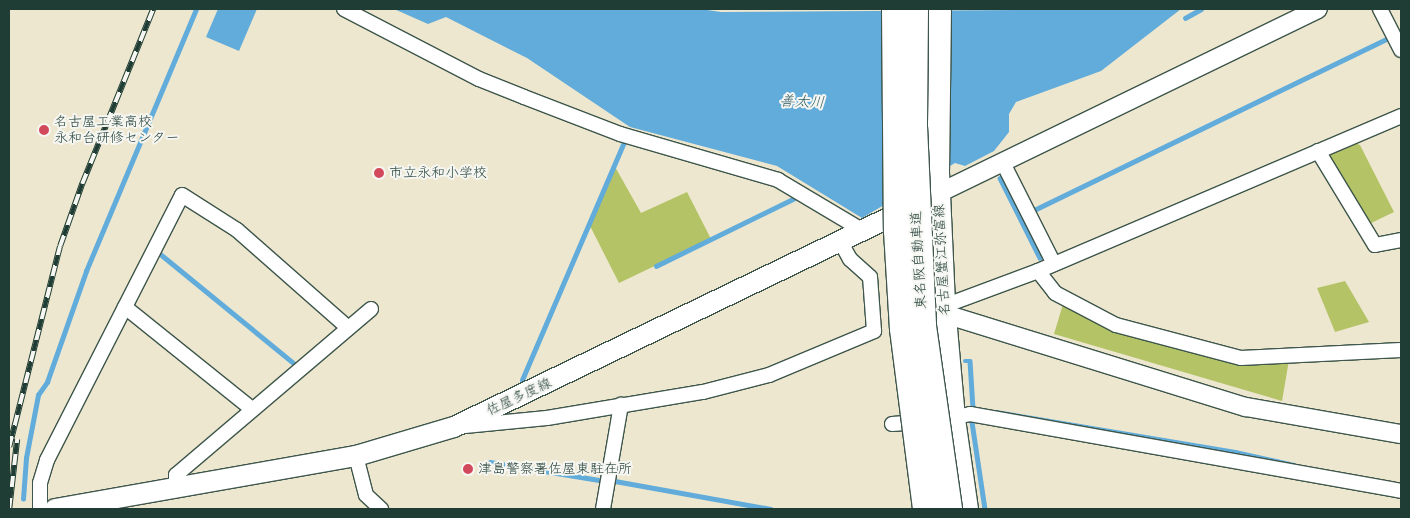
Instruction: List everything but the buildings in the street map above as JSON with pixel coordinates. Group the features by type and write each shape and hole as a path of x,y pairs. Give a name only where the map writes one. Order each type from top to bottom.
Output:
{"highway":[{"name":"東名阪自動車道","path":"895,9 897,232 904,339 926,509"},
{"name":"東名阪自動車道","path":"915,9 914,145 923,326 935,433 949,509"}],"main road":[{"name":"名古屋蟹江弥富線","path":"940,9 938,183 945,310 954,419 967,509"},
{"name":"佐屋多度線","path":"64,509 356,456 454,427 862,230 938,183"}],"street":[{"path":"344,9 479,78 524,97 620,134 778,180 862,230"},
{"path":"938,183 1002,161 1318,9"},
{"path":"1380,9 1401,50"},
{"path":"945,310 1401,116"},
{"path":"1318,151 1375,245 1401,240"},
{"path":"1002,161 1054,264"},
{"path":"40,509 40,483 47,460 182,195 237,230 348,328"},
{"path":"454,427 548,418 702,392 769,375 874,331 870,277 850,259 840,241"},
{"path":"1038,271 1055,293 1116,325 1241,358 1401,350"},
{"path":"125,307 252,410"},
{"path":"176,488 176,475 371,309"},
{"path":"945,310 1246,407 1401,434"},
{"path":"603,509 621,405"},
{"path":"892,424 954,419 970,414 1401,491"},
{"path":"356,456 366,495 381,509"}],"green space":[{"path":"1355,143 1360,145 1394,212 1367,225 1327,160 1328,153"},
{"path":"614,165 641,213 687,192 711,239 619,283 588,222"},
{"path":"1345,281 1369,322 1335,332 1317,288"},
{"path":"1063,304 1116,327 1289,360 1282,401 1054,334"}],"water":[{"path":"218,9 257,9 239,51 206,37"},
{"name":"善太川","path":"394,9 700,9 721,12 1181,9 1101,71 1016,102 1009,114 1009,132 994,151 965,166 955,163 862,218 777,166 630,127 527,58 446,17 428,24"}],"waterway":[{"path":"23,499 26,458 38,395 47,382 86,271 196,9"},
{"path":"1185,18 1201,9"},
{"path":"1032,211 1390,37"},
{"path":"522,380 623,144"},
{"path":"1000,178 1040,258"},
{"path":"656,266 793,199"},
{"path":"158,252 295,364"},
{"path":"965,361 970,361 973,409"},
{"path":"996,412 1235,452 1294,465"},
{"path":"972,422 985,509"},
{"path":"490,462 599,480"},
{"path":"615,481 771,509"}],"railway":[{"path":"9,447 60,246 82,184 153,9"},
{"path":"9,509 17,439"}],"place":[{"name":"名古屋工業高校 永和台研修センター","path":"44,130"},
{"name":"市立永和小学校","path":"379,173"},
{"name":"津島警察署佐屋東駐在所","path":"468,469"}]}
